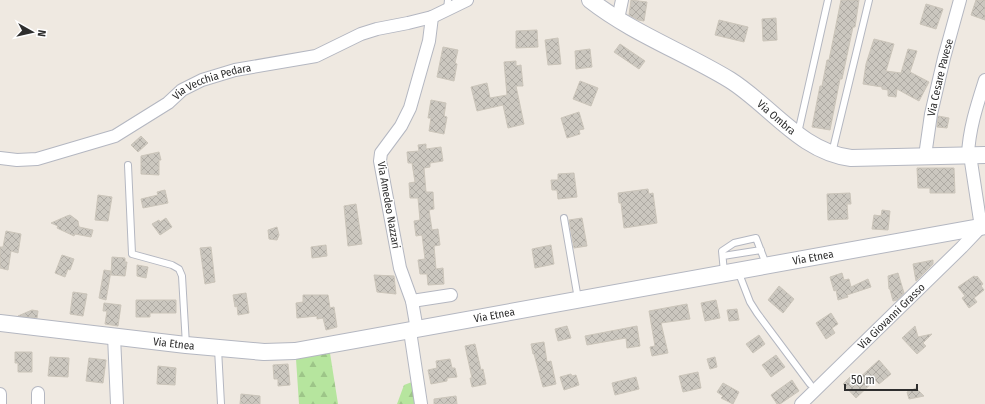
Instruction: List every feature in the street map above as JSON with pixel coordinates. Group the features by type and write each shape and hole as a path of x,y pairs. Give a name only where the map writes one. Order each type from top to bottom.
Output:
{"main road":[{"name":"Via Ombra","path":"590,0 618,19 730,80 798,134 821,150 831,154 851,158 974,155"},
{"name":"Via Etnea","path":"0,323 186,345 264,352 295,351 983,227"}],"street":[{"name":"Via Vecchia Pedara","path":"0,158 17,160 37,159 115,136 168,103 182,90 202,80 235,70 316,56 361,34 432,16 447,4 467,0"},
{"path":"618,19 622,0"},
{"name":"Via Cesare Pavese","path":"925,156 931,114 944,58 960,0"},
{"name":"Via Amedeo Nazzari","path":"421,404 413,330 412,301 400,268 380,157 381,153 402,126 410,108 429,41 432,16"},
{"path":"983,227 974,155 968,143 974,116 985,80"},
{"name":"Via Giovanni Grasso","path":"802,404 983,227"},
{"path":"412,301 451,295"},
{"path":"114,336 117,404"},
{"path":"0,394 0,404"}],"lane":[{"path":"798,134 828,0"},
{"path":"831,154 869,0"},
{"path":"128,165 132,254 172,265 180,269 182,276 186,345"},
{"path":"564,218 578,300"},
{"path":"767,266 756,238 734,243 722,251 722,256 750,302 810,384"},
{"path":"722,256 761,250"},
{"path":"218,348 221,404"}],"green space":[{"path":"330,353 338,404 299,404 296,359"},
{"path":"412,382 415,404 397,404 404,385"}],"building":[{"path":"631,0 647,2 644,21 638,20 629,15"},
{"path":"841,0 859,0 855,27 853,27 842,79 840,79 830,130 812,127 820,86 822,86 827,60 829,60"},
{"path":"976,0 985,0 985,20 971,15"},
{"path":"926,4 943,9 936,29 920,24"},
{"path":"776,18 777,40 763,41 762,19"},
{"path":"719,20 748,27 744,42 715,35"},
{"path":"537,30 538,47 516,48 516,31"},
{"path":"558,38 561,64 548,65 545,40"},
{"path":"874,39 894,44 886,71 901,73 908,49 917,51 910,72 929,82 919,101 897,89 896,97 888,96 888,90 882,89 882,87 863,84 866,64"},
{"path":"620,44 645,61 639,69 614,52"},
{"path":"443,47 458,50 455,63 457,64 454,81 437,77"},
{"path":"590,49 592,67 576,69 575,51"},
{"path":"516,61 516,66 521,65 523,86 516,86 524,124 508,128 503,105 477,111 471,87 487,83 490,98 507,95 504,62"},
{"path":"580,81 598,88 591,106 573,99"},
{"path":"431,100 446,103 444,116 447,117 444,134 429,131 431,118 428,118"},
{"path":"579,112 584,129 579,130 580,134 567,138 561,118"},
{"path":"938,116 949,118 947,128 937,127"},
{"path":"141,136 148,143 138,152 131,145"},
{"path":"426,144 426,149 441,147 443,161 430,163 430,167 424,168 426,192 433,192 434,209 429,210 432,230 438,229 440,245 434,246 436,269 443,268 444,284 428,285 427,274 420,274 418,260 425,259 422,235 416,236 414,221 420,220 418,198 410,198 409,183 415,182 412,163 408,163 407,152 419,151 418,145"},
{"path":"159,152 161,160 159,160 159,175 141,174 141,156"},
{"path":"917,168 954,168 955,193 930,193 930,188 918,188"},
{"path":"574,173 577,197 558,199 557,190 552,190 551,180 558,180 558,174"},
{"path":"648,189 649,194 653,193 657,223 624,228 621,203 619,203 618,193"},
{"path":"165,190 168,203 143,208 141,199 158,195 157,192"},
{"path":"850,193 851,204 847,204 848,219 828,220 827,194"},
{"path":"98,195 112,197 108,221 95,220"},
{"path":"356,204 362,244 348,246 344,206"},
{"path":"882,210 890,211 888,230 872,229 874,215 881,216"},
{"path":"70,215 78,221 79,227 93,230 91,237 75,234 74,236 57,228 58,226 51,223"},
{"path":"166,218 172,227 160,235 152,224 159,220 160,222"},
{"path":"582,218 587,246 574,248 569,220"},
{"path":"277,227 279,235 277,240 269,239 268,230"},
{"path":"6,231 21,234 18,253 11,251 8,270 0,268 0,247 3,247"},
{"path":"326,245 327,256 312,258 311,247"},
{"path":"551,245 554,264 535,268 532,249"},
{"path":"211,247 215,282 205,284 200,248"},
{"path":"62,255 74,259 70,270 68,269 65,277 55,273"},
{"path":"112,257 125,258 125,262 127,262 125,276 111,275"},
{"path":"933,260 933,264 916,281 913,264"},
{"path":"137,265 148,267 146,278 137,276"},
{"path":"104,270 111,271 106,300 99,298"},
{"path":"842,273 844,280 849,279 851,287 868,279 871,287 847,295 848,297 838,300 836,290 834,291 830,277"},
{"path":"898,273 904,293 897,300 893,301 889,289 888,276"},
{"path":"374,275 394,276 396,294 377,292"},
{"path":"974,276 977,276 983,284 981,286 984,290 974,298 977,302 969,308 962,298 965,296 958,287"},
{"path":"779,286 794,299 783,313 768,300"},
{"path":"73,292 87,294 83,316 70,314"},
{"path":"246,293 249,313 238,315 237,306 235,307 233,295"},
{"path":"303,295 328,295 330,308 334,307 337,327 326,330 323,318 317,319 317,316 297,318 296,303 303,302"},
{"path":"136,300 176,300 176,313 150,313 150,317 136,317"},
{"path":"716,300 720,318 705,321 701,303"},
{"path":"104,303 121,305 118,326 105,324 107,311 103,311"},
{"path":"687,304 690,319 661,323 668,353 652,356 650,347 655,346 649,311"},
{"path":"737,309 739,320 729,321 727,310"},
{"path":"32,310 38,311 37,318 18,316"},
{"path":"831,313 838,324 832,328 835,333 826,339 816,323"},
{"path":"567,326 571,338 558,341 555,329"},
{"path":"637,326 640,346 627,348 626,338 587,345 585,336"},
{"path":"915,326 918,337 932,334 923,343 926,346 917,354 902,338"},
{"path":"759,335 765,344 753,353 746,344"},
{"path":"544,342 547,362 551,361 556,384 543,387 531,344"},
{"path":"475,344 486,384 472,387 470,378 472,378 465,346"},
{"path":"15,352 32,352 32,372 18,372 18,363 15,363"},
{"path":"776,355 785,367 771,377 762,365"},
{"path":"50,357 69,358 68,377 48,376"},
{"path":"715,357 717,367 710,369 707,359"},
{"path":"89,358 106,360 103,383 86,381"},
{"path":"450,359 452,368 455,368 457,377 447,378 447,381 431,384 428,370 437,368 436,361"},
{"path":"879,360 891,374 879,384 875,380 856,398 843,384 852,375 857,380"},
{"path":"288,364 290,385 278,386 278,379 274,379 273,365"},
{"path":"158,366 176,368 175,385 157,384"},
{"path":"698,372 701,388 683,392 679,376"},
{"path":"571,374 572,376 576,375 579,385 564,390 560,377"},
{"path":"636,377 639,389 615,395 612,383"},
{"path":"792,380 799,391 780,404 777,404 771,395"},
{"path":"723,383 739,392 733,404 721,398 723,396 717,392"},
{"path":"916,388 924,396 909,399 907,392"},
{"path":"241,394 260,396 260,404 240,404"},
{"path":"456,396 457,404 434,404 434,399"}]}
